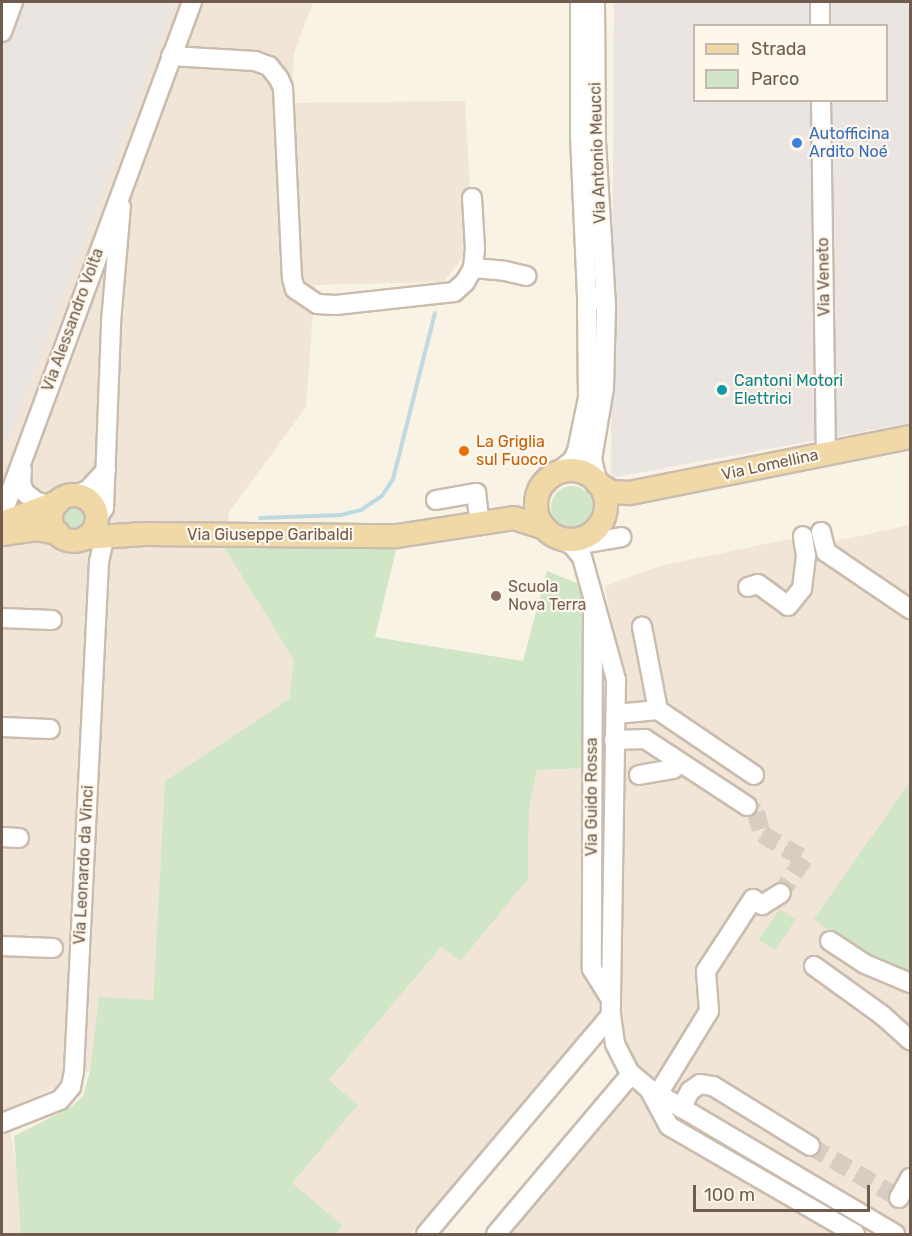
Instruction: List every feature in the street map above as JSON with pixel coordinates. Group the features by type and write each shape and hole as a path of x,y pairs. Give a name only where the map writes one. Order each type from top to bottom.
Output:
{"main road":[{"name":"Via Lomellina","path":"598,484 612,492 630,493 910,437"},
{"path":"514,518 552,534 580,539 594,531 605,502 598,484 578,471 558,472 542,485 537,510 552,534"},
{"name":"Via Lomellina","path":"594,531 621,499 630,493"},
{"path":"2,523 60,500 80,496 92,503 93,530 66,539 58,533 54,528 51,514 60,500"},
{"path":"480,524 514,518 538,496"},
{"name":"Via Giuseppe Garibaldi","path":"93,530 144,534 397,536 480,524"},
{"path":"2,534 36,530 58,533"}],"street":[{"path":"2,32 13,2"},
{"name":"Via Alessandro Volta","path":"2,515 124,180 192,2"},
{"name":"Via Antonio Meucci","path":"558,472 573,460 577,451 588,398 587,299 580,136 580,2"},
{"name":"Via Antonio Meucci","path":"596,2 596,142 606,305 604,388 592,459 598,484"},
{"path":"820,2 820,24"},
{"path":"171,56 255,61 269,66 279,79 283,88 292,278 295,289 317,304 336,305 454,292 465,282 472,268 475,248 472,198"},
{"name":"Via Veneto","path":"821,102 826,454"},
{"name":"Via Alessandro Volta","path":"93,530 104,508 111,322 124,180"},
{"path":"472,268 505,271 526,276"},
{"path":"587,299 597,298 606,305"},
{"name":"Via Alessandro Volta","path":"23,459 21,482 24,492 37,502 60,500"},
{"path":"60,500 88,490 106,470"},
{"path":"436,500 484,492 480,524"},
{"name":"Via Leonardo da Vinci","path":"2,1123 60,1100 70,1087 74,1071 99,562 93,530"},
{"path":"594,531 621,537"},
{"name":"Via Guido Rossa","path":"585,566 594,531"},
{"name":"Via Guido Rossa","path":"552,534 577,550 585,566 616,681 611,1007 615,1044 631,1074 653,1091 895,1234"},
{"path":"748,587 758,584 788,606 802,589 806,556 812,534 826,552 910,609"},
{"name":"Via Guido Rossa","path":"593,589 592,969 611,1007"},
{"path":"2,618 52,620"},
{"path":"642,627 658,710"},
{"path":"616,714 658,710 754,776"},
{"path":"2,727 50,729"},
{"path":"614,740 645,739 747,806"},
{"path":"639,776 673,769 678,761"},
{"path":"653,1091 709,1011 706,971 753,899 762,905 781,893"},
{"path":"830,941 865,964 910,983"},
{"path":"2,946 53,948"},
{"path":"814,966 882,1014 910,1040"},
{"path":"426,1234 611,1007"},
{"path":"496,1234 631,1074"},
{"path":"681,1108 690,1091 700,1084 713,1086 810,1146"},
{"name":"Via Guido Rossa","path":"653,1091 669,1126 855,1234"},
{"path":"899,1198 910,1178"}],"shaded area":[{"path":"2,2 175,2 2,455"},
{"path":"175,2 313,2 294,53 291,103 465,101 473,243 444,282 315,285 306,407 229,512 224,547 294,660 289,699 165,781 153,1000 99,998 90,1071 7,1110 27,1234 2,1234 2,455"},
{"path":"614,2 910,2 910,423 611,478"},
{"path":"910,525 910,1234 634,1067 625,1054 619,1025 624,696 605,586 660,566 828,531 831,542"},
{"path":"587,768 585,981 600,995 599,1020 460,1189 409,1234 335,1234 342,1226 291,1183 358,1105 329,1080 441,947 459,960 528,879 529,808 537,770"},
{"path":"636,1091 662,1131 838,1234 506,1234 619,1097"}],"green space":[{"path":"572,486 587,492 593,507 587,522 572,528 557,522 551,507 557,492"},
{"path":"74,505 84,509 88,519 84,529 74,533 64,529 60,519 64,509"},
{"path":"246,544 318,544 396,550 375,637 523,661 547,571 581,585 586,612 587,768 537,770 529,808 528,879 460,961 441,947 329,1080 358,1105 292,1183 343,1226 335,1234 21,1234 14,1136 71,1107 83,1096 90,1071 99,997 153,1000 165,781 289,699 294,660 224,547"},
{"path":"910,782 910,978 873,962 814,919"},
{"path":"780,909 796,920 774,950 759,939"}],"waterway":[{"path":"260,518 341,515 361,510 382,496 393,479 435,313"}],"tunnel":[{"path":"747,806 756,812 762,834 804,859 781,893"},
{"path":"810,1146 899,1198"}],"place":[{"name":"Autofficina Ardito Noé","path":"797,143"},
{"name":"Cantoni Motori Elettrici","path":"722,390"},
{"name":"La Griglia sul Fuoco","path":"464,451"},
{"name":"Scuola Nova Terra","path":"496,596"}]}
